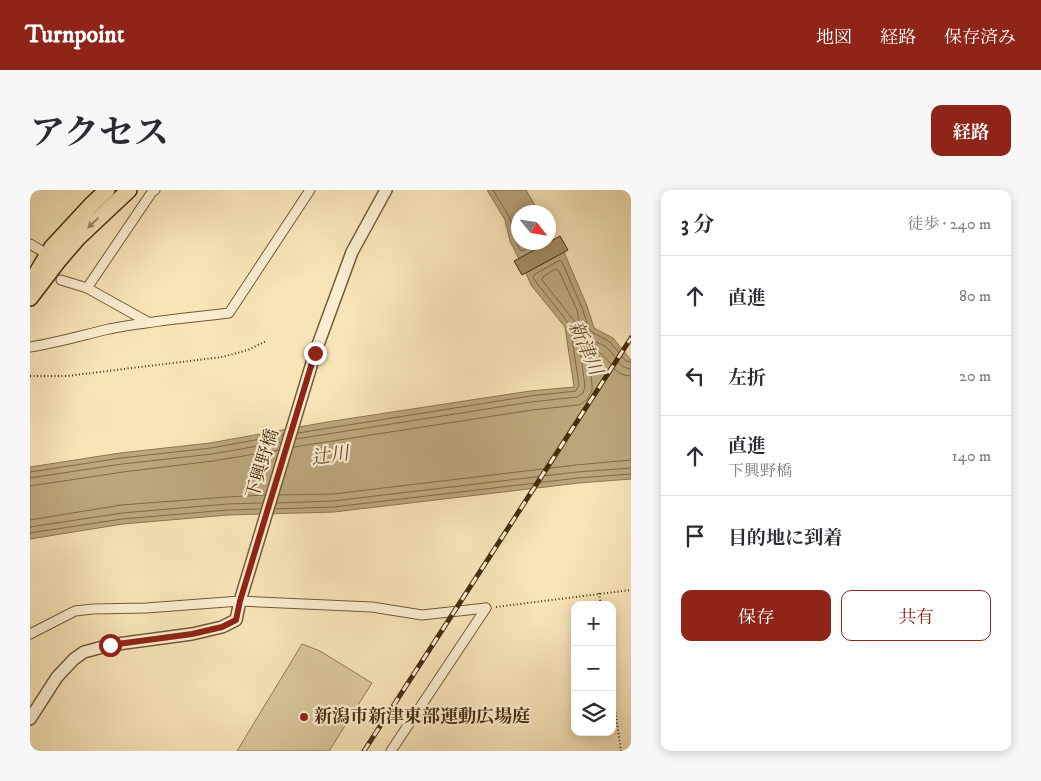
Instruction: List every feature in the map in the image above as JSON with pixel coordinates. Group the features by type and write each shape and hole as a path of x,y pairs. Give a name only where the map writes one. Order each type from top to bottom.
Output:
{"highway":[{"path":"30,284 47,254 90,205 107,190"},
{"path":"30,298 78,238 129,190"}],"street":[{"path":"87,288 154,190"},
{"path":"30,347 53,344 109,329 148,322 229,314 310,190"},
{"name":"下興野橋","path":"30,720 57,677 74,659 84,652 110,645 192,634 222,627 236,620 240,601 315,353 352,252 386,190"},
{"path":"30,244 47,254"},
{"path":"61,280 87,288 148,322"},
{"path":"30,634 75,611 93,609 146,608 240,601 372,607 422,615 486,608"},
{"path":"391,751 486,608"}],"path":[{"path":"30,376 67,376 222,357 248,350 266,341"},
{"path":"486,608 631,590"},
{"path":"599,593 600,601"},
{"path":"612,691 621,751"}],"shaded area":[{"name":"新潟市新津東部運動広場庭","path":"302,644 320,651 372,683 329,751 237,751"}],"water":[{"path":"487,190 526,190 535,205 511,205 511,243 505,220"},
{"path":"514,250 535,250 519,259"},
{"path":"564,252 587,306 594,328 613,338 631,360 631,479 579,483 334,512 228,515 123,524 30,539 30,467 120,453 210,443 327,422 530,391 574,387 565,327 531,285 526,273"}],"building":[{"path":"560,236 568,250 522,275 514,261 534,250 556,250 556,238"}],"railway":[{"path":"364,751 631,338"}],"place":[{"name":"新潟市新津東部運動広場庭","path":"304,717"}],"route":[{"path":"110,645 192,634 222,627 236,620 240,601 315,353"}],"water label":[{"name":"新津川","path":"585,348"},
{"name":"辻川","path":"330,456"}]}
